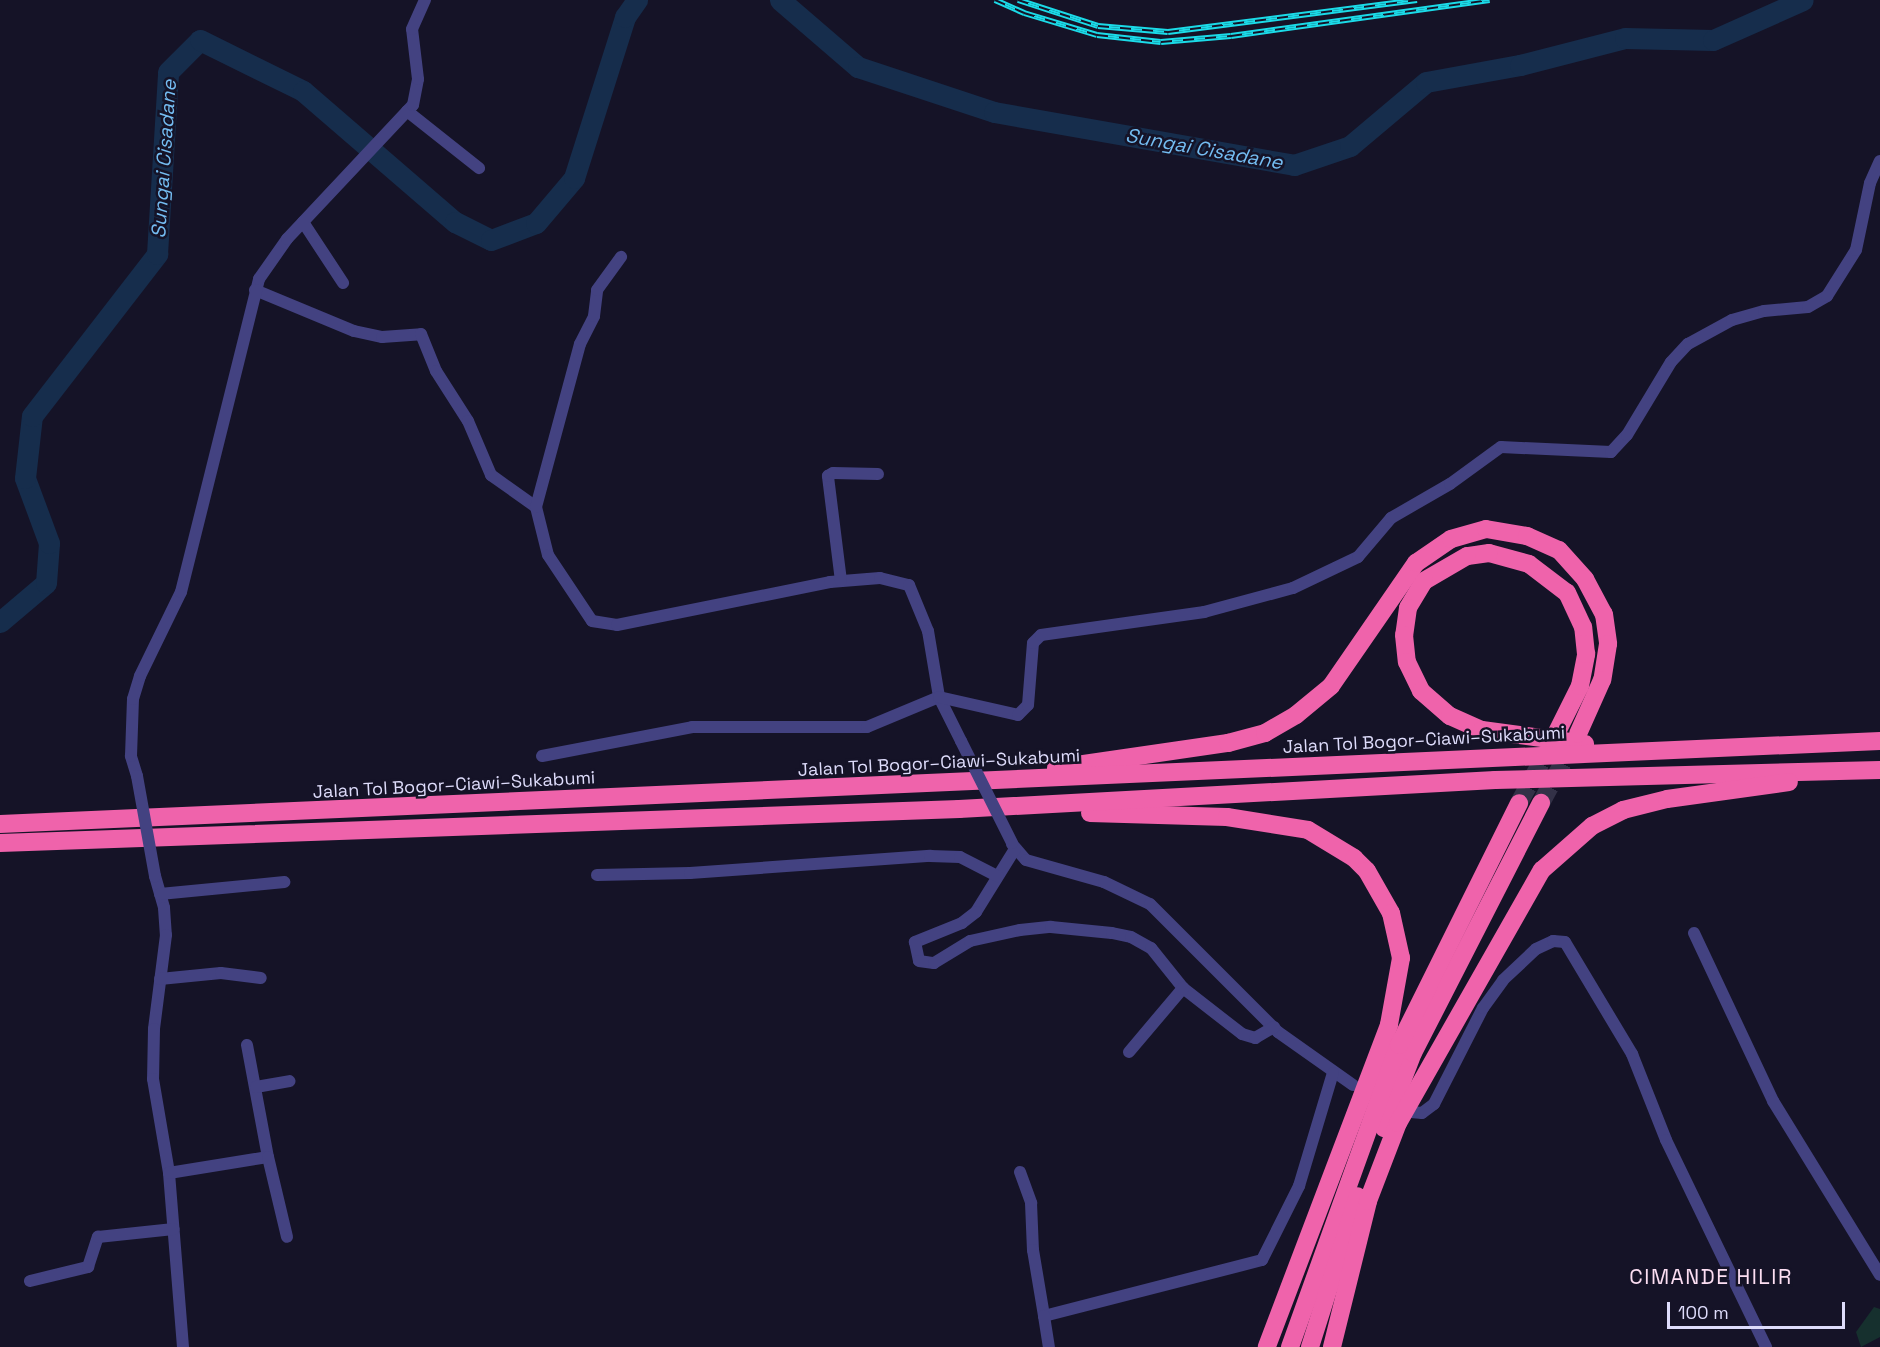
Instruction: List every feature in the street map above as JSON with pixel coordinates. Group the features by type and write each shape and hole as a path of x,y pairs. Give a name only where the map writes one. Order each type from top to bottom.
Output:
{"highway":[{"path":"942,784 1169,753 1265,733 1296,716 1331,686 1416,563 1451,539 1486,529 1527,536 1559,550 1585,579 1604,614 1608,644 1602,680 1578,734"},
{"path":"1557,732 1580,686 1586,654 1583,627 1567,593 1529,564 1488,553 1467,556 1424,581 1408,608 1404,635 1407,662 1421,691 1450,716 1482,730 1515,737 1654,750"},
{"name":"Jalan Tol Bogor–Ciawi–Sukabumi","path":"0,843 87,830 326,812 1880,741"},
{"path":"1332,1347 1368,1201 1398,1123 1450,1026 1550,860 1592,826 1647,803 1880,770"},
{"name":"Jalan Tol Bogor–Ciawi–Sukabumi","path":"0,824 87,830 327,832 465,825 959,809 1495,780 1880,770"},
{"path":"1290,1347 1399,1045 1520,803"},
{"path":"1310,1347 1359,1194 1413,1053 1541,803"},
{"path":"959,809 1227,817 1282,824 1308,830 1341,847 1367,871 1383,897 1400,945 1394,1006 1332,1182 1267,1347"}],"street":[{"path":"183,1347 169,1173 153,1079 166,927 137,776 131,756 134,699 140,676 181,592 255,290 265,267 356,163 416,99 418,87 412,29 425,0"},
{"path":"403,115 479,168"},
{"path":"542,756 692,727 867,727 939,697 1018,715 1028,705 1033,644 1041,635 1204,612 1283,593 1358,557 1390,518 1450,484 1501,447 1615,450 1671,362 1688,344 1732,320 1764,311 1808,307 1827,296 1856,250 1870,183 1880,161"},
{"path":"303,222 343,283"},
{"path":"621,257 597,290 594,316 580,344 536,507 551,562 583,611 597,623 617,625 763,593 841,581 880,578 898,580 912,588 932,648 939,697 1013,846 1026,860 1104,882 1150,904 1274,1028 1333,1073 1353,1085"},
{"path":"255,290 354,331 390,337 416,332 424,337 436,371 468,420 491,475 536,507"},
{"path":"841,581 828,477 833,473 878,474"},
{"path":"1013,846 983,902 969,919 915,942 919,961 934,963 977,938 1051,927 1084,928 1141,941 1183,988 1248,1038 1260,1037 1274,1028"},
{"path":"597,875 938,856 960,857 997,876"},
{"path":"160,894 284,882"},
{"path":"1694,933 1773,1101 1880,1275"},
{"path":"1411,1112 1422,1113 1434,1104 1483,1008 1503,980 1536,949 1557,940 1565,942 1632,1054 1666,1140 1766,1347"},
{"path":"160,978 221,973 261,978"},
{"path":"1129,1052 1183,988"},
{"path":"247,1045 268,1157 287,1237"},
{"path":"1044,1316 1262,1260 1299,1186 1333,1073"},
{"path":"256,1087 289,1082"},
{"path":"169,1173 268,1157"},
{"path":"1020,1172 1031,1203 1033,1251 1049,1347"},
{"path":"30,1281 88,1267 98,1237 174,1229"}],"green space":[{"path":"1874,1307 1880,1309 1880,1337 1861,1347 1856,1332"}],"waterway":[{"name":"Sungai Cisadane","path":"0,622 46,583 49,543 25,478 32,416 157,254 168,72 200,40 303,91 455,222 491,240 536,223 574,178 625,17 637,0"},
{"name":"Sungai Cisadane","path":"780,0 858,67 994,112 1294,165 1350,146 1426,82 1520,65 1625,38 1713,40 1803,0"}],"tunnel":[{"path":"1519,803 1551,744"},
{"path":"1541,803 1573,744"}],"railway":[{"path":"995,0 1024,13 1097,35 1161,42 1231,36 1490,0"},
{"path":"1018,0 1098,26 1168,32 1417,0"}],"district":[{"name":"CIMANDE HILIR","path":"1711,1277"}]}
